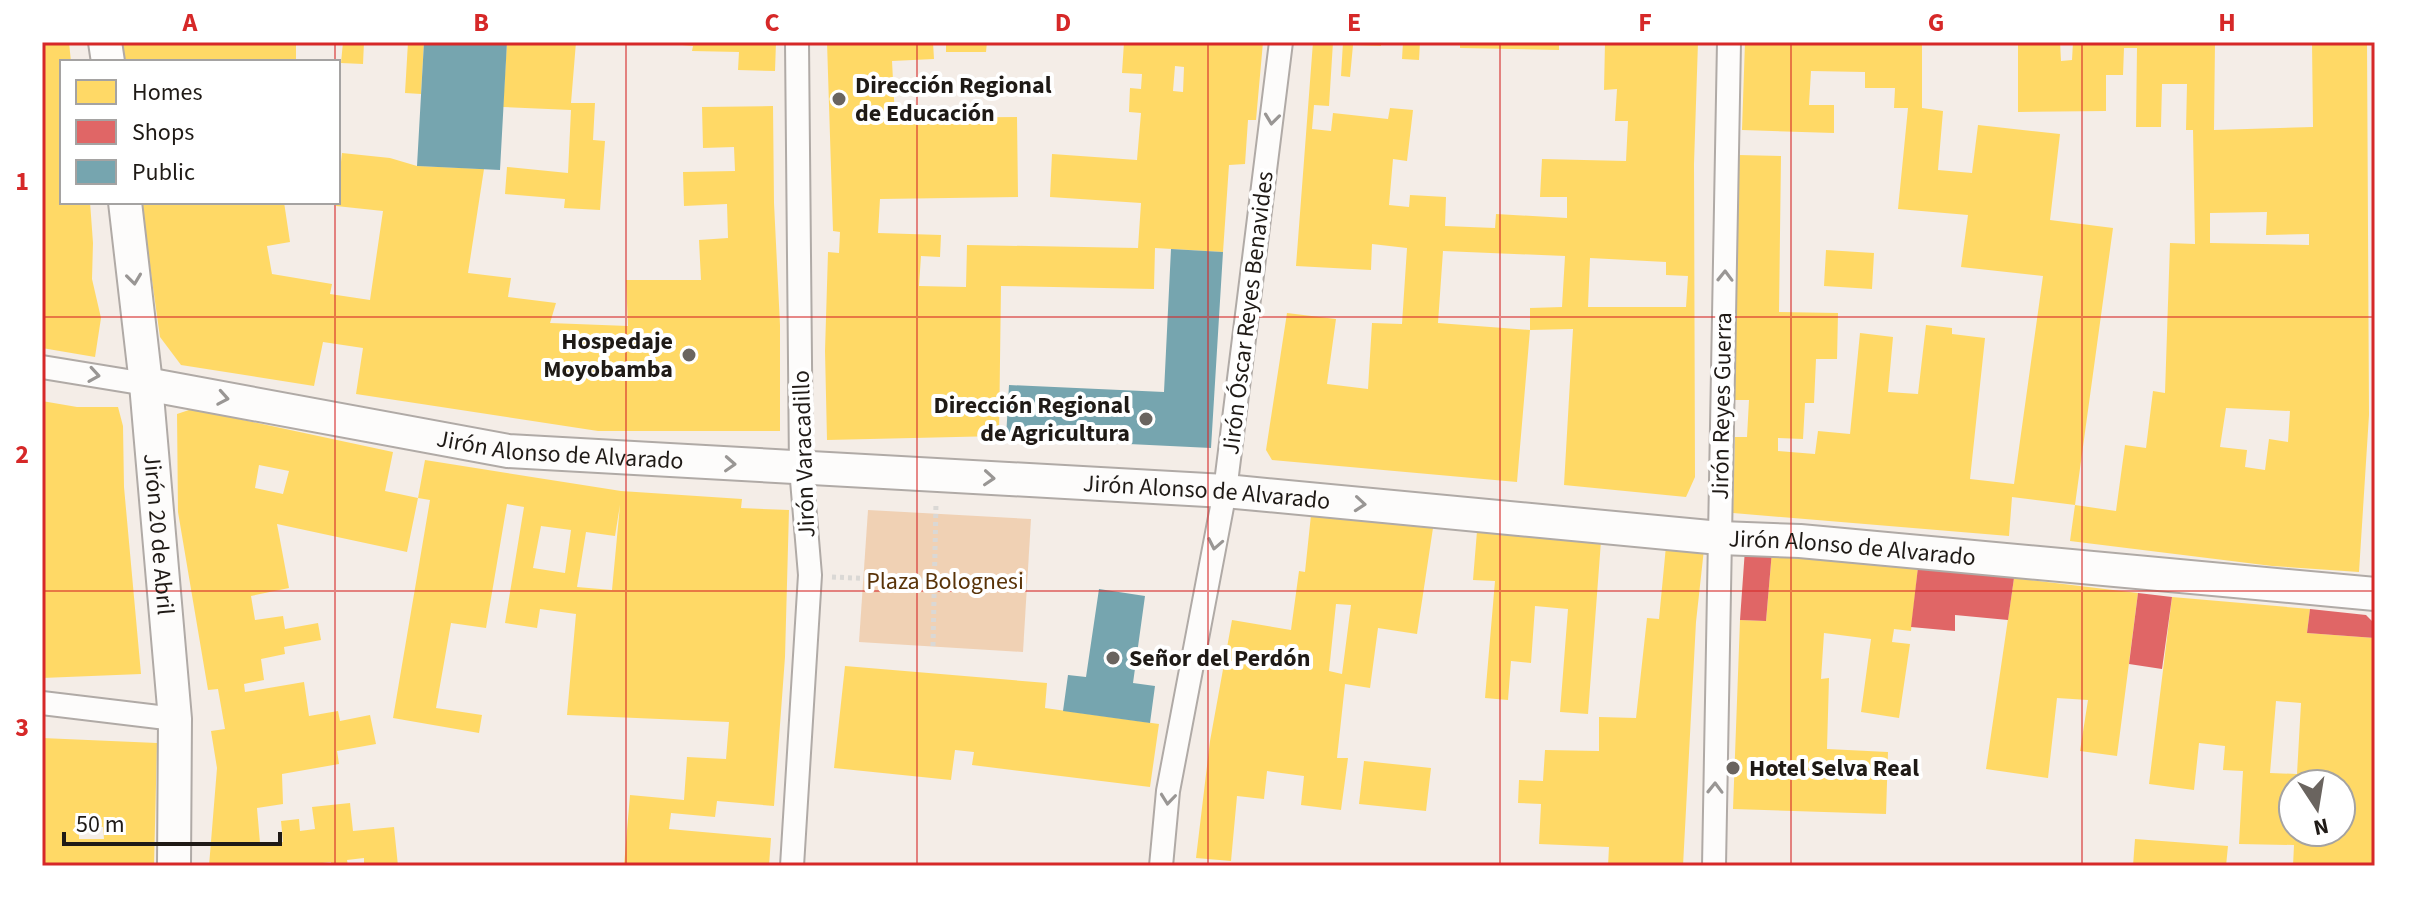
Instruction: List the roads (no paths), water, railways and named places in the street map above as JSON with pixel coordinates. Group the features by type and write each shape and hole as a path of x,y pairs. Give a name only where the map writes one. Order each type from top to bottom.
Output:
{"main road":[{"name":"Jirón 20 de Abril","path":"125,204 146,384 175,719 174,866"},
{"name":"Jirón Alonso de Alvarado","path":"146,384 508,451 1225,491 1720,538 1800,541 2375,594"}],"street":[{"name":"Jirón Varacadillo","path":"792,866 810,575 801,468 797,42"},
{"name":"Jirón Óscar Reyes Benavides","path":"1161,866 1168,791 1225,491 1281,42"},
{"name":"Jirón Reyes Guerra","path":"1714,866 1729,42"},
{"name":"Jirón Alonso de Alvarado","path":"42,367 146,384"},
{"path":"42,703 175,719"}],"place":[{"name":"Dirección Regional de Educación","path":"839,99"},
{"name":"Hospedaje Moyobamba","path":"689,355"},
{"name":"Dirección Regional de Agricultura","path":"1146,419"},
{"name":"Señor del Perdón","path":"1113,658"},
{"name":"Hotel Selva Real","path":"1733,768"}],"park label":[{"name":"Plaza Bolognesi","path":"945,581"}]}
